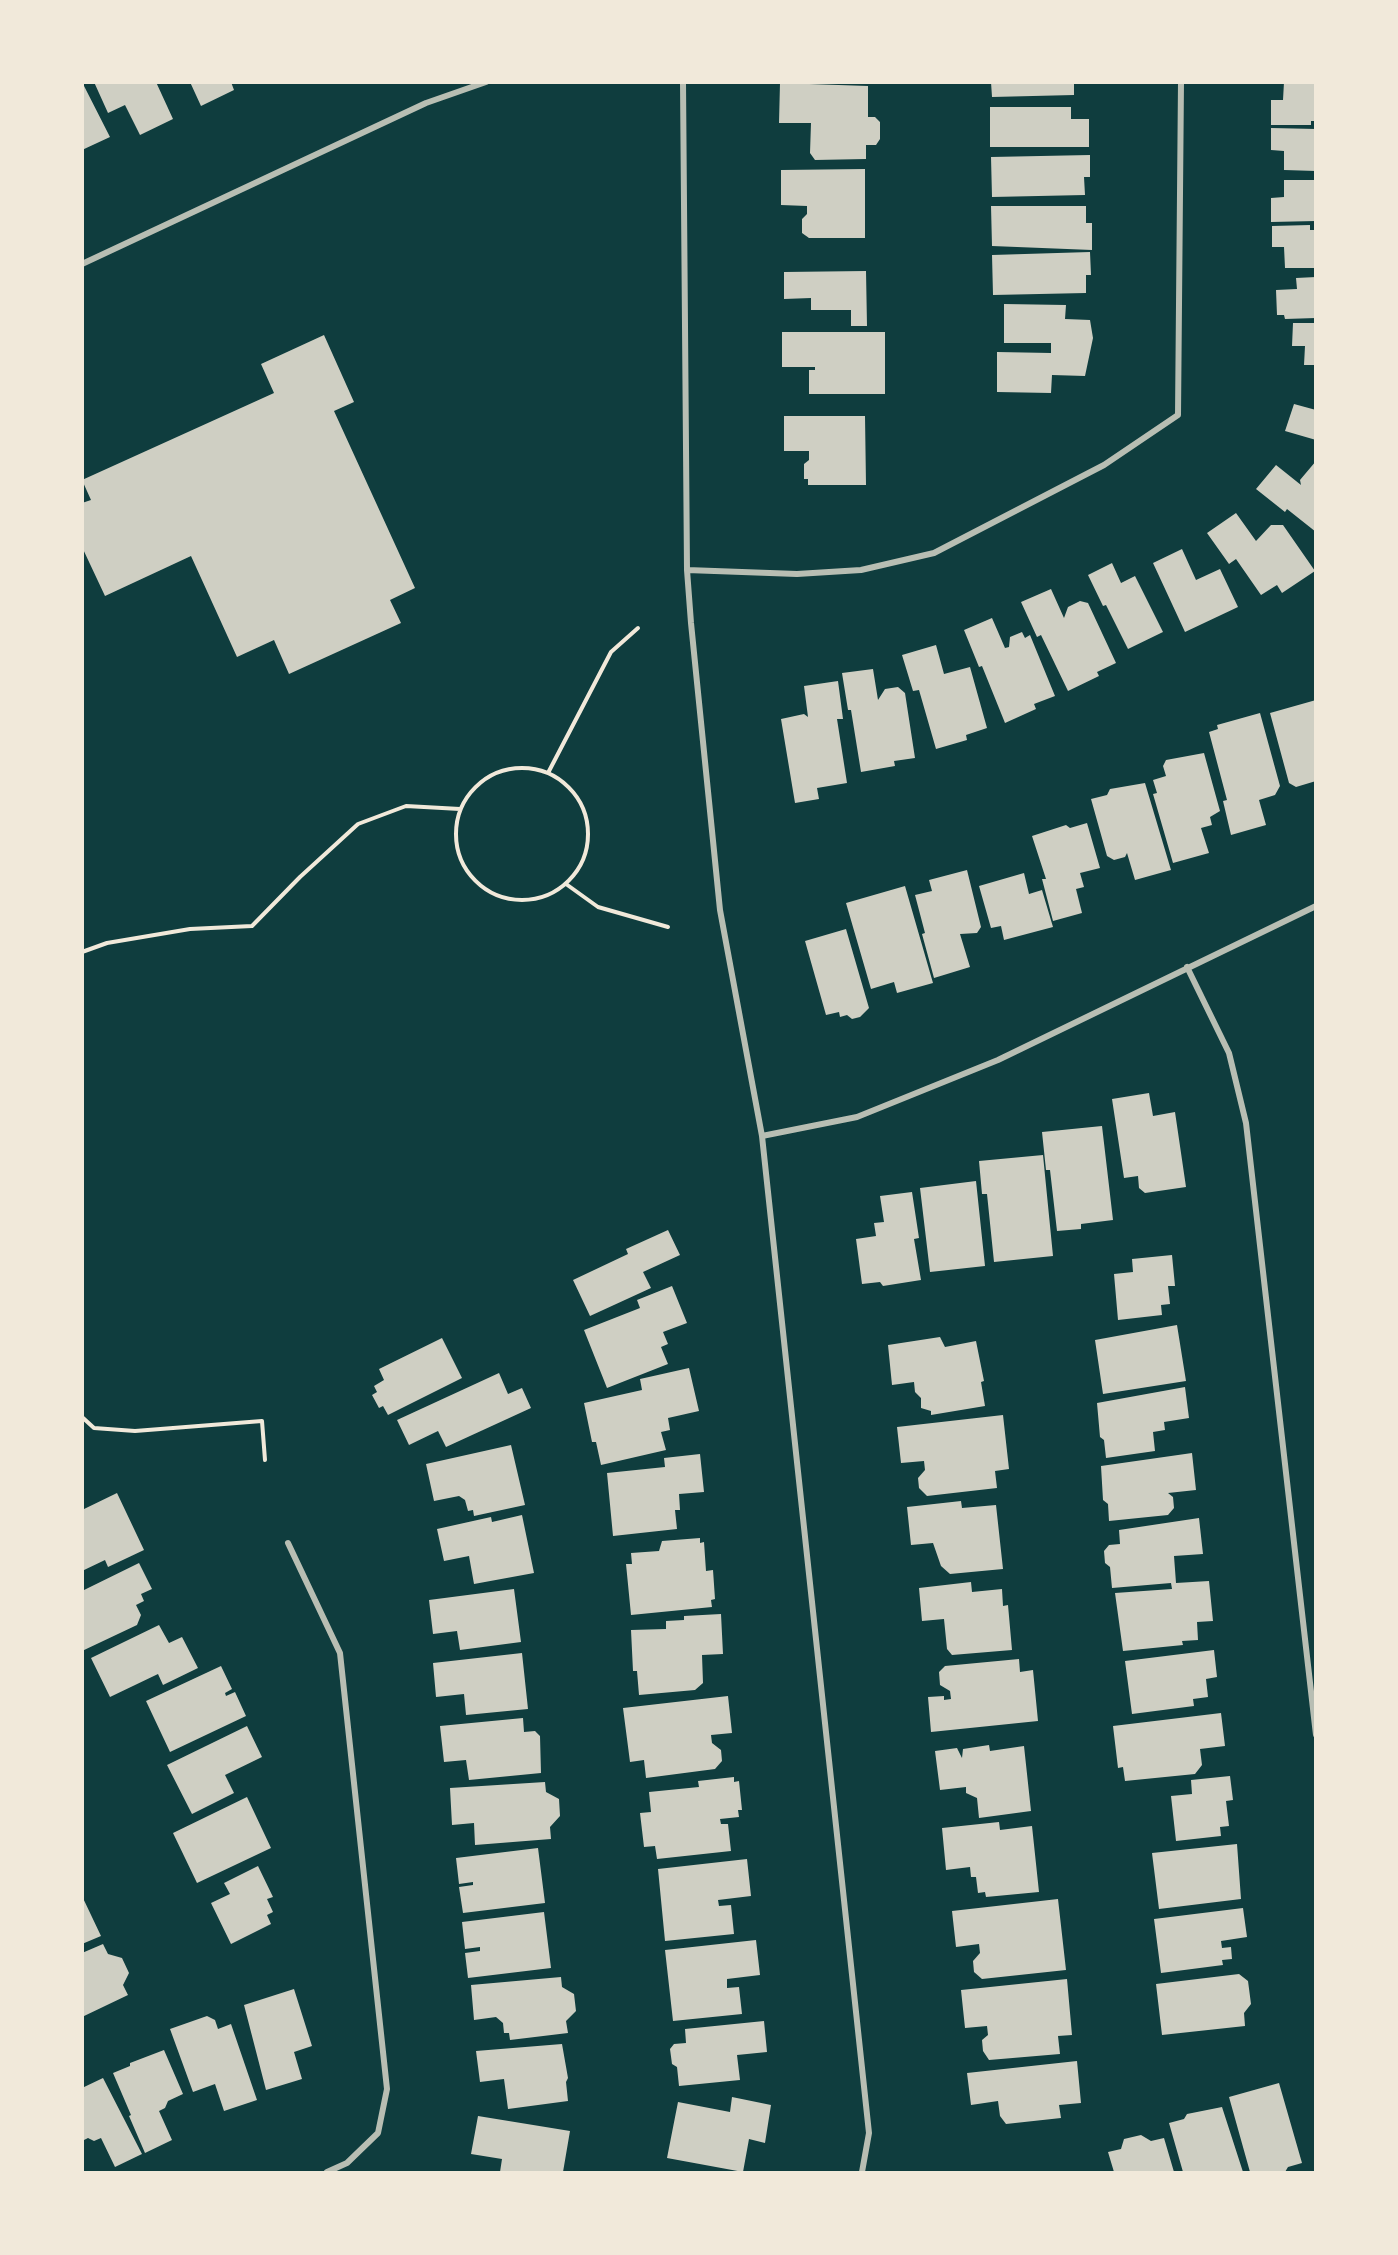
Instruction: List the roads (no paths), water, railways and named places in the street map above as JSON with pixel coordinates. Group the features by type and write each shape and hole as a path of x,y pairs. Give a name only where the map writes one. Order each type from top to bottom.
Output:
{"street":[{"path":"82,264 426,103 486,82"},
{"path":"683,82 687,570 720,910 762,1136 869,2133 862,2172"},
{"path":"687,570 797,574 861,570 934,553 1104,465 1178,415 1181,82"},
{"path":"762,1136 856,1118 998,1060 1316,906"},
{"path":"1186,967 1230,1053 1246,1123 1316,1735"},
{"path":"288,1543 340,1653 387,2090 378,2133 348,2163 327,2172"}]}
